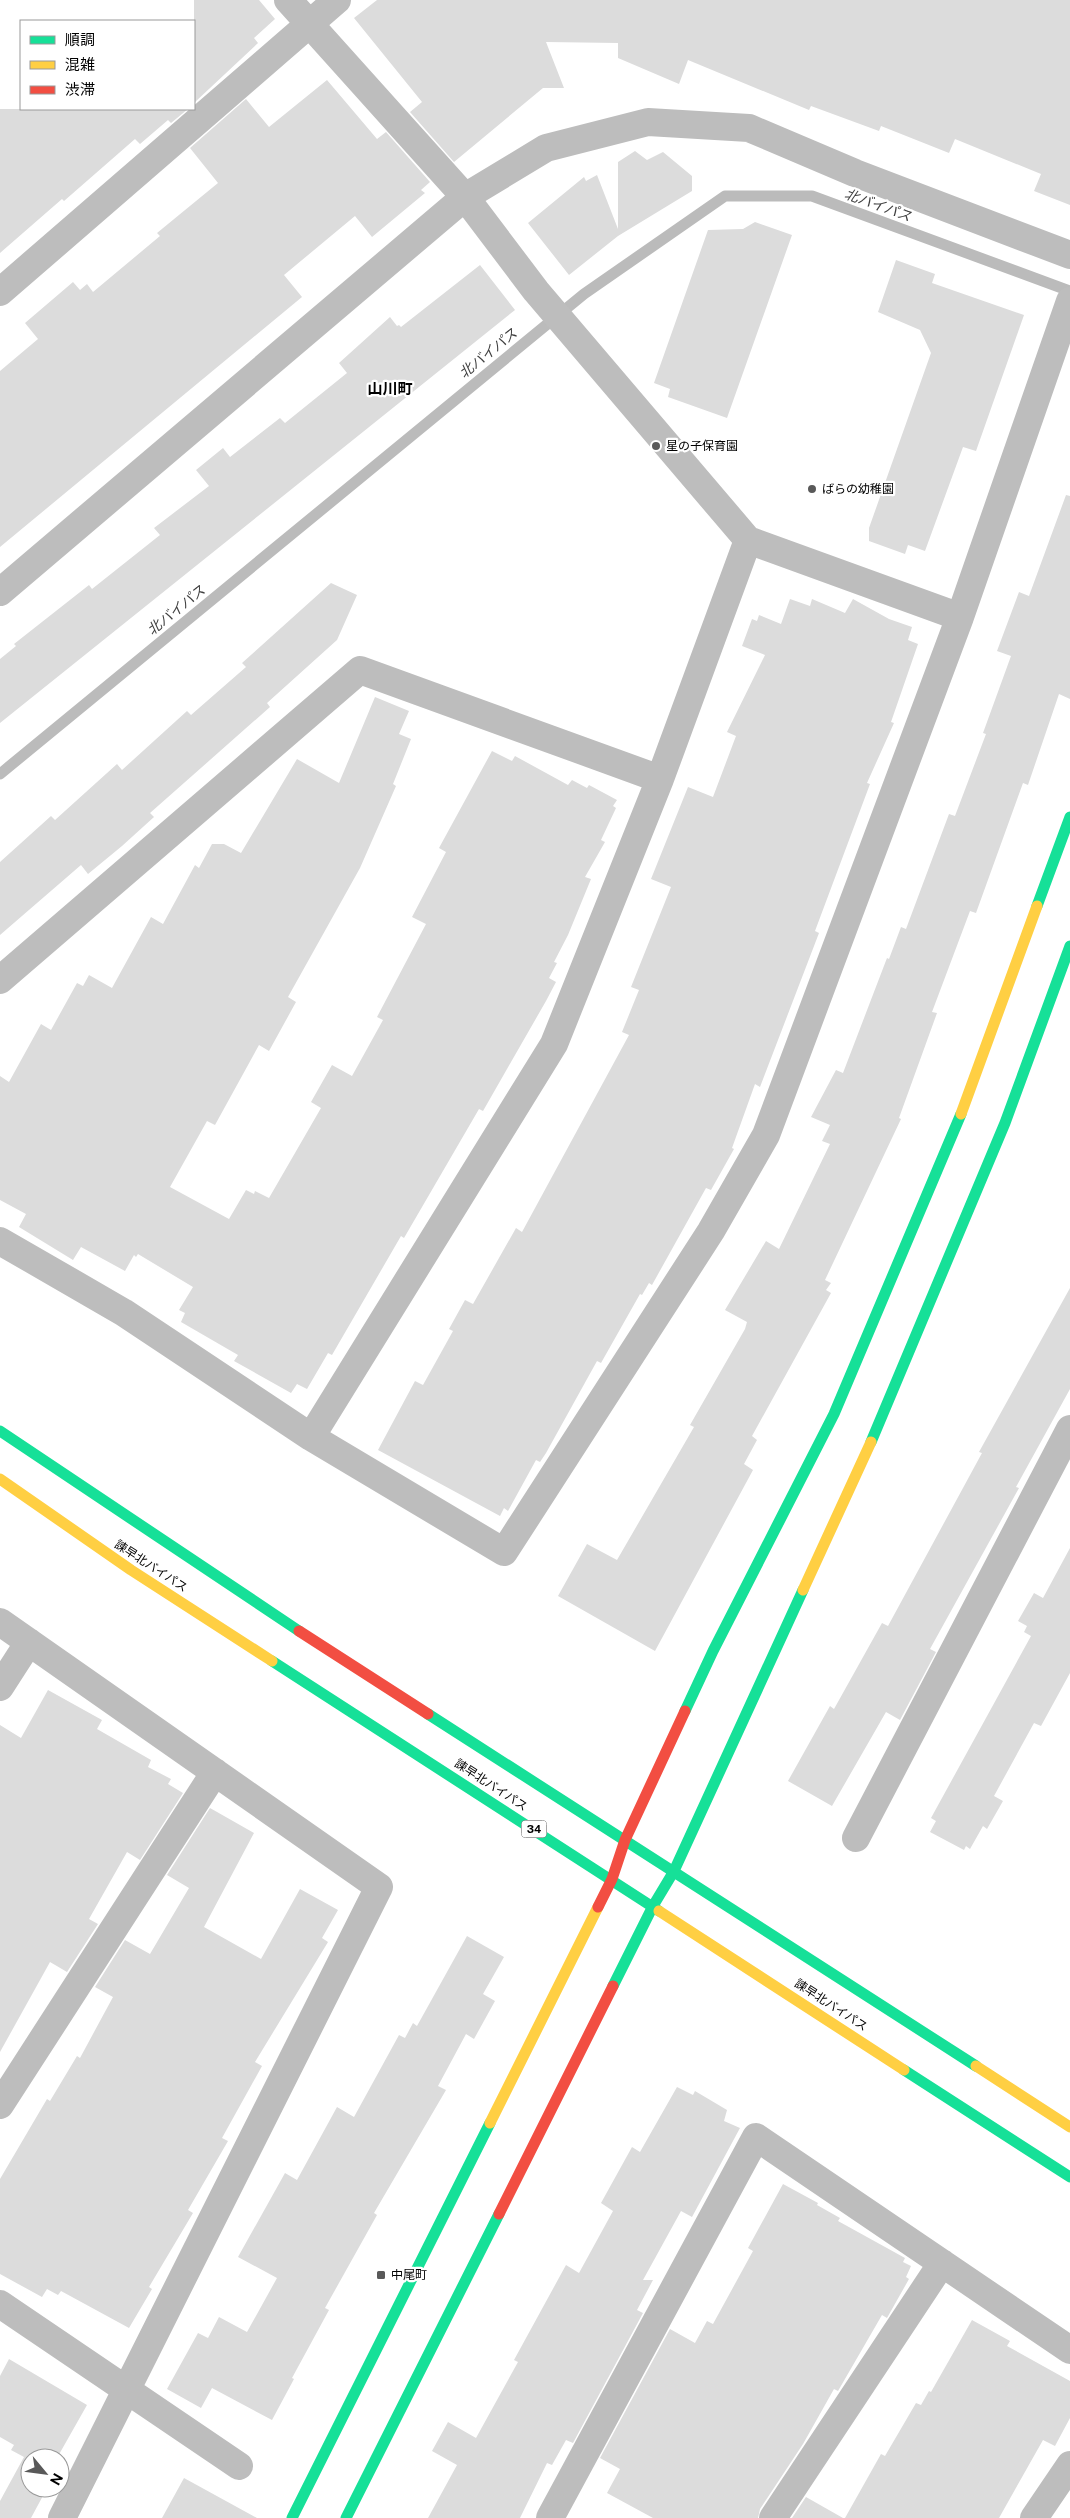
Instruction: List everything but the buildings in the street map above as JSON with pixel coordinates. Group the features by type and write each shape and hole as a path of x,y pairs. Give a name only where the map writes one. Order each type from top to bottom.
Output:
{"main road":[{"path":"292,2518 612,1879 625,1840 713,1651 834,1414 965,1105 1070,817"},
{"path":"346,2518 653,1906 674,1871 879,1423 1005,1122 1070,946"},
{"name":"諫早北バイパス","path":"0,1431 260,1606 1070,2127"},
{"name":"諫早北バイパス","path":"0,1479 131,1570 612,1879 1070,2177"}],"street":[{"path":"288,0 465,197 536,291 748,540 960,617"},
{"path":"0,292 337,0"},
{"path":"0,592 465,197 546,148 648,122 749,128 856,173 1070,255"},
{"path":"0,1241 123,1312 311,1437 504,1552 711,1231 766,1135 960,617 1067,311"},
{"path":"311,1437 554,1044 660,779 748,540"},
{"path":"0,980 360,670 660,779"},
{"path":"856,1838 1070,1429"},
{"path":"0,1622 379,1887 62,2518"},
{"path":"0,1687 29,1642"},
{"path":"0,2104 216,1772"},
{"path":"550,2518 756,2137 1070,2350"},
{"path":"773,2518 942,2263"},
{"path":"0,2304 240,2466"},
{"path":"1034,2518 1070,2465"}],"waterway":[{"name":"北バイパス","path":"0,774 584,294 725,196 812,196 1070,291"}],"traffic: fast":[{"path":"1037,906 1070,817"},
{"path":"871,1442 1005,1123 1070,946"},
{"path":"685,1711 713,1651 834,1414 961,1114"},
{"path":"0,1431 299,1631"},
{"path":"613,1986 653,1906 674,1871 803,1590"},
{"path":"272,1661 659,1911"},
{"path":"428,1714 976,2066"},
{"path":"904,2070 1070,2177"},
{"path":"292,2518 490,2123"},
{"path":"346,2518 499,2214"}],"traffic: slow":[{"path":"961,1114 1037,906"},
{"path":"803,1590 871,1442"},
{"path":"0,1479 131,1570 272,1661"},
{"path":"490,2123 598,1907"},
{"path":"659,1911 904,2070"},
{"path":"976,2066 1070,2127"}],"traffic: jam":[{"path":"299,1631 428,1714"},
{"path":"598,1907 612,1879 625,1840 685,1711"},
{"path":"499,2214 613,1986"}],"place":[{"name":"星の子保育園","path":"656,446"},
{"name":"ばらの幼稚園","path":"812,489"},
{"name":"中尾町","path":"381,2275"}],"district":[{"name":"山川町","path":"390,389"}]}
